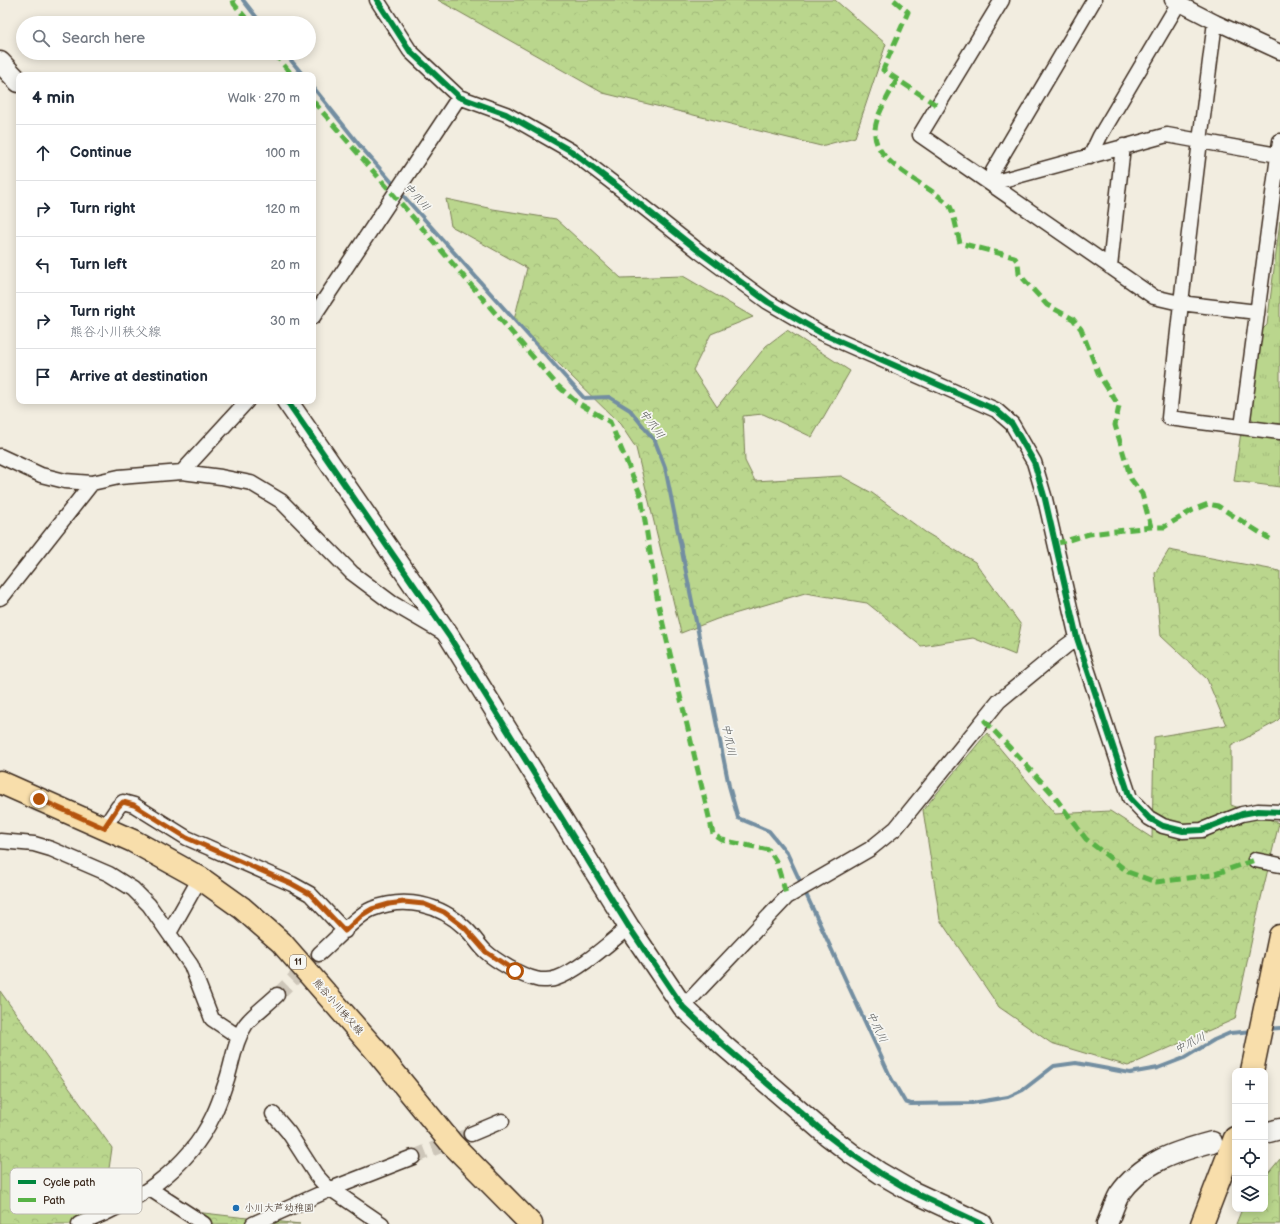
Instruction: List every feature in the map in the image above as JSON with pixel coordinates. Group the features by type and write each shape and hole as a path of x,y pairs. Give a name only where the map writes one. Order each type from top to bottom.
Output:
{"main road":[{"name":"熊谷小川秩父線","path":"0,782 132,841 200,878 242,908 281,942 378,1053 452,1144 531,1224"},
{"path":"1253,1068 1280,936"},
{"path":"1202,1224 1234,1140"}],"street":[{"path":"377,0 410,51 459,97 506,114 570,151 700,252 768,302 821,333 996,410 1012,424 1034,462 1045,499 1077,638 1130,798 1149,818 1163,826 1183,831 1202,830 1247,813 1258,811 1280,812"},
{"path":"1002,0 920,135 992,183 1154,297 1180,303 1257,312"},
{"path":"992,183 993,171 1094,0"},
{"path":"1090,157 1100,136 1175,2 1280,52"},
{"path":"1215,22 1180,303 1169,418 1280,432"},
{"path":"0,62 16,79"},
{"path":"316,312 459,97"},
{"path":"992,183 1090,157 1167,134 1199,142 1278,156"},
{"path":"1242,427 1280,141"},
{"path":"1110,267 1123,146"},
{"path":"182,472 244,404"},
{"path":"289,404 449,636 629,927 683,1007 723,1045 827,1135 846,1149 880,1173 911,1191 982,1224"},
{"path":"0,456 41,475 65,481 92,483 119,477 182,472 221,477 251,483 281,501 352,573 392,603 449,636"},
{"path":"0,598 92,483"},
{"path":"683,1007 787,897 870,849 896,828 999,701 1077,638"},
{"path":"104,828 123,802 134,805 187,838 292,884 310,894 345,931"},
{"path":"0,841 34,844 51,849 109,874 133,889 148,905 191,964 212,1018 239,1038"},
{"path":"1255,860 1280,865"},
{"path":"169,933 200,878"},
{"path":"319,954 362,915 372,909 389,904 404,902 424,904 444,912 465,928 486,952 515,971 537,980 556,979 574,970 629,927"},
{"path":"142,1194 150,1189 181,1164 198,1142 213,1116 227,1079 239,1038 247,1023 277,995"},
{"path":"273,1114 289,1133 316,1175 325,1185 382,1224"},
{"path":"471,1134 502,1121"},
{"path":"1268,1131 1280,1129"},
{"path":"1107,1224 1119,1197 1130,1182 1150,1165 1165,1156 1212,1142"},
{"path":"252,1224 332,1189 413,1157"},
{"path":"150,1189 204,1224"},
{"path":"79,1224 106,1214"}],"green space":[{"path":"438,0 835,0 886,44 855,137 821,146 603,93"},
{"path":"446,199 493,209 556,219 621,278 683,276 753,317 711,334 693,370 717,407 766,346 787,330 850,371 812,437 763,414 743,416 745,461 755,481 841,476 872,493 925,532 975,562 1021,625 1015,655 973,638 921,646 867,603 805,593 717,619 681,633 636,448 620,424 514,320 527,268 451,226"},
{"path":"1280,221 1280,427 1257,425 1250,416 1260,332 1267,325"},
{"path":"1241,432 1280,437 1280,487 1234,481"},
{"path":"1169,550 1280,571 1280,718 1276,722 1231,746 1231,805 1279,823 1257,915 1235,1019 1128,1066 1051,1043 999,1007 940,920 923,810 987,733 1055,814 1110,811 1152,838 1154,737 1226,725 1207,679 1161,636 1155,573"},
{"path":"0,991 112,1148 109,1168 10,1168 10,1214 102,1214 101,1224 0,1224"},
{"path":"1280,1159 1280,1224 1236,1224 1241,1212 1268,1212 1268,1173"},
{"path":"186,1211 300,1224 190,1224"}],"waterway":[{"name":"中爪川","path":"243,0 256,16"},
{"name":"中爪川","path":"291,60 301,72"},
{"name":"中爪川","path":"316,91 361,147 396,187"},
{"name":"中爪川","path":"400,192 584,398 609,397 630,410 655,441 665,467 729,786 738,818 769,831 787,853 891,1078 905,1102 911,1104 972,1103 1008,1097 1023,1090 1054,1066 1076,1063 1130,1073 1158,1068 1184,1058 1214,1040 1230,1033 1254,1031"},
{"name":"中爪川","path":"1266,1029 1280,1028"}],"tunnel":[{"path":"277,995 319,954"},
{"path":"413,1157 471,1134"}],"marked path":[{"path":"233,0 234,4 244,16"},
{"path":"894,0 908,12 883,70 938,106"},
{"path":"280,60 290,72"},
{"path":"897,79 876,124 876,142 882,153 891,163 940,197 951,207 960,243 1014,257 1018,262 1019,274 1047,305 1073,319 1081,329 1099,375 1119,406 1115,425 1131,479 1142,494 1151,527"},
{"path":"316,104 557,385 575,401 610,422 641,496 658,603 713,834 722,840 769,850 776,861 787,897"},
{"path":"1055,544 1089,534 1151,527 1164,527 1193,510 1208,504 1218,506 1270,539"},
{"path":"984,720 1051,792 1086,839 1128,872 1156,882 1212,875 1255,860"}],"cycle path":[{"path":"377,0 410,51 459,97 506,114 571,151 700,252 768,302 821,333 996,410 1012,424 1034,462 1045,499 1077,638 1130,798 1149,818 1163,826 1183,831 1202,830 1242,814 1258,811 1280,812"},
{"path":"289,404 449,636 629,927 683,1007 723,1045 827,1135 852,1154 880,1173 911,1191 982,1224"}],"place":[{"name":"小川大芦幼稚園","path":"236,1208"}],"route":[{"path":"39,799 104,828 123,802 134,805 187,838 292,884 310,894 345,931 362,915 372,909 389,904 404,902 424,904 444,912 465,928 486,952 515,971"}]}
